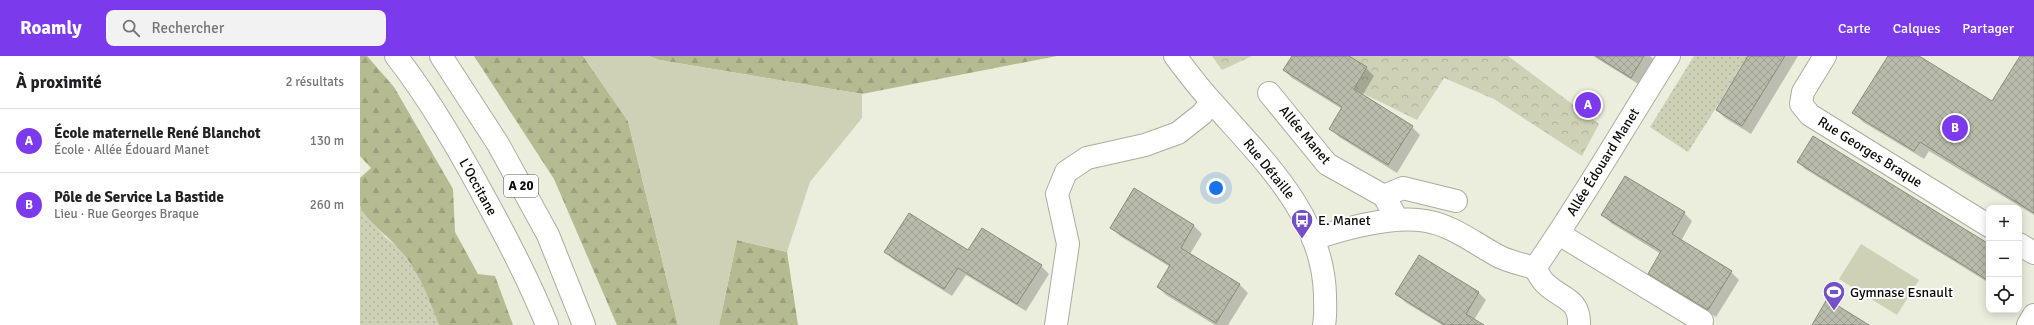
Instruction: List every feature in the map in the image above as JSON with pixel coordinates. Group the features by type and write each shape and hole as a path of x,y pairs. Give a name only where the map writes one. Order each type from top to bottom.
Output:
{"main road":[{"name":"L'Occitane","path":"396,56 444,128 474,178 504,234 547,325"},
{"name":"A 20","path":"441,56 498,144 548,235 584,325"},
{"name":"Rue Détaille","path":"1175,56 1211,102 1289,191 1306,219 1322,265 1324,281 1324,325"},
{"name":"Allée Édouard Manet","path":"1535,268 1559,234 1669,56"},
{"name":"Rue Georges Braque","path":"1825,56 1803,92 1801,104 1810,115 1986,224"},
{"name":"Allée Manet","path":"1269,93 1327,164 1384,196"},
{"path":"1056,325 1068,244 1057,194 1066,172 1087,158 1145,145 1178,133 1202,114 1211,102"},
{"path":"1397,219 1384,196 1403,188 1456,201"},
{"path":"1313,239 1333,232 1397,219 1427,221 1446,228 1502,258 1535,268 1546,284 1573,303 1580,315 1579,325"},
{"path":"1559,234 1702,321"},
{"path":"2022,246 2034,253"},
{"path":"2028,325 2034,315"}],"green space":[{"path":"360,56 367,56 394,87 453,189 455,232 478,274 495,276 513,325 439,325 427,295 406,257 362,211 360,206 360,178 371,168 360,156"},
{"path":"474,56 583,56 628,121 678,325 617,325 554,179"},
{"path":"583,56 649,56 659,60 862,94 862,118 810,182 787,252 737,240 719,325 678,325 628,121"},
{"path":"649,56 1057,56 862,94 659,60"},
{"path":"1212,56 1252,56 1222,70"},
{"path":"1349,56 1508,56 1599,124 1582,156 1494,99 1444,78 1417,120 1354,89"},
{"path":"1694,56 1749,56 1688,152 1650,127"},
{"path":"360,207 385,237 399,248 416,272 431,302 439,325 360,325"},
{"path":"737,240 787,252 798,325 719,325"},
{"path":"1861,244 1919,280 1897,315 1839,279"}],"building":[{"path":"1292,56 1349,56 1367,67 1354,89 1413,126 1388,165 1329,129 1342,107 1283,70"},
{"path":"1596,56 1644,56 1631,78"},
{"path":"1748,56 1785,56 1742,126 1716,110"},
{"path":"1888,56 1919,56 1992,101 2020,56 2034,56 2034,213 1920,142 1914,151 1852,113"},
{"path":"1813,136 1986,242 1986,279 1797,162"},
{"path":"1625,176 1685,212 1672,234 1732,271 1708,310 1648,274 1661,251 1601,215"},
{"path":"1134,188 1194,225 1181,248 1240,284 1216,323 1157,287 1170,265 1110,228"},
{"path":"909,213 968,250 982,228 1042,265 1017,304 958,268 944,289 884,252"},
{"path":"1419,255 1479,292 1466,314 1484,325 1445,325 1395,294"},
{"name":"Gymnase Esnault","path":"1827,299 1869,325 1812,325"}],"place":[{"name":"École maternelle René Blanchot","path":"1588,105"},
{"name":"Pôle de Service La Bastide","path":"1955,128"},
{"name":"E. Manet","path":"1302,240"},
{"name":"Gymnase Esnault","path":"1834,312"}]}
